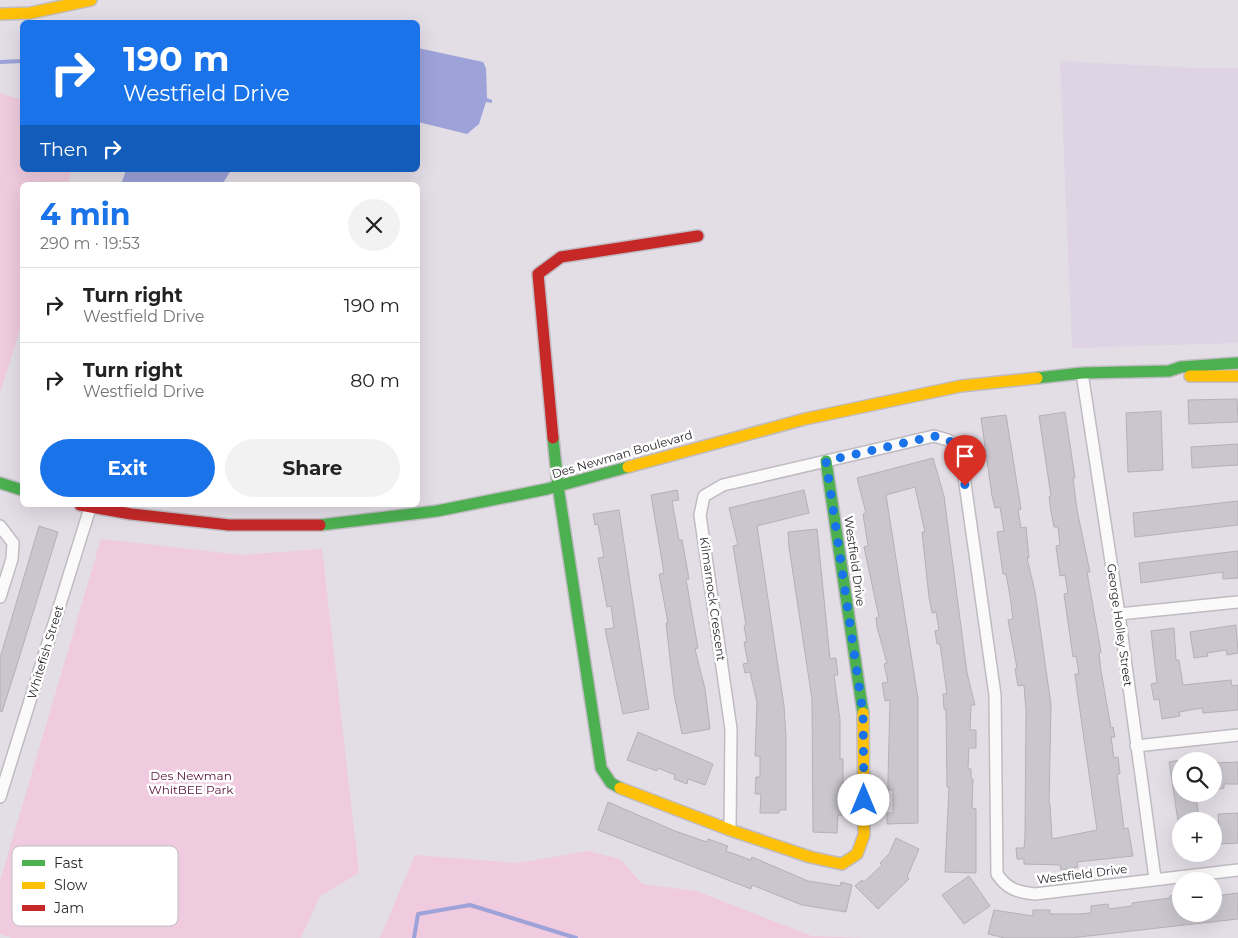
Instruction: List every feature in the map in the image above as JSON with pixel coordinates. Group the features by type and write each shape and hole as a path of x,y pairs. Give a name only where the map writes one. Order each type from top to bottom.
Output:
{"main road":[{"path":"0,14 30,13 91,0"},
{"name":"Westfield Drive","path":"698,236 561,257 538,274 558,486 604,774 611,784 630,793 810,857 842,864 857,854 864,835 863,713 826,461"},
{"name":"Des Newman Boulevard","path":"1169,372 1181,367 1238,362"},
{"name":"Des Newman Boulevard","path":"93,507 229,525 326,524 438,511 558,486 814,417 960,386 1082,373 1169,372 1181,376 1238,376"},
{"path":"0,483 20,489"}],"street":[{"name":"George Holley Street","path":"1082,373 1119,614 1155,878"},
{"name":"Westfield Drive","path":"826,461 934,436 948,440 960,448 995,695 997,874 1004,885 1017,892 1035,894 1091,889 1155,878 1238,870"},
{"name":"Kilmarnock Crescent","path":"730,830 732,729 700,515 704,496 723,485 826,461"},
{"name":"Whitefish Street","path":"0,797 85,507"},
{"path":"0,526 14,544 12,558 0,598"},
{"path":"1119,614 1238,602"},
{"path":"1136,746 1238,735"}],"shaded area":[{"path":"1060,61 1194,68 1238,68 1238,343 1072,348"}],"green space":[{"path":"0,93 20,99 20,172 71,172 68,182 20,182 20,329 0,393"},
{"name":"Des Newman WhitBEE Park","path":"101,539 242,555 322,549 359,873 320,896 301,938 12,938 0,934 0,881"},
{"path":"588,851 620,859 642,884 696,891 812,936 867,938 380,938 415,855 518,863"}],"water":[{"path":"420,48 483,62 486,68 487,98 492,100 492,103 486,102 479,124 467,134 420,122"},
{"path":"125,172 230,172 224,182 122,182"}],"building":[{"path":"1237,399 1238,422 1189,424 1188,400"},
{"path":"1161,411 1163,470 1128,472 1126,413"},
{"path":"1065,412 1075,478 1073,478 1077,510 1090,572 1087,572 1101,652 1099,653 1101,671 1111,728 1113,727 1115,737 1111,737 1114,758 1118,757 1120,774 1117,774 1124,829 1128,828 1133,856 1077,862 1078,867 1061,870 1060,865 1024,864 1024,859 1017,859 1016,848 1024,848 1025,837 1026,711 1024,685 1018,686 1015,669 1017,668 1008,620 1013,619 1010,596 1006,574 1003,574 997,532 1004,531 1000,507 995,508 992,496 981,418 1006,415 1021,509 1018,510 1021,528 1026,527 1029,558 1027,558 1035,592 1051,705 1049,804 1052,839 1097,830 1075,674 1079,674 1076,656 1073,657 1064,594 1068,593 1065,575 1060,576 1056,546 1060,545 1058,527 1054,527 1051,512 1049,497 1051,496 1039,416"},
{"path":"1238,444 1238,465 1192,468 1191,447"},
{"path":"933,458 944,496 967,673 975,705 971,705 970,730 976,730 976,748 969,748 968,769 971,769 971,779 973,779 972,808 976,809 976,873 945,872 949,787 947,787 946,709 944,709 943,694 947,694 940,644 937,644 935,631 939,630 936,612 932,613 929,597 922,532 925,532 915,487 886,495 918,699 918,823 887,824 887,813 893,813 893,790 888,790 890,700 885,701 882,683 888,682 884,664 887,663 877,627 876,618 879,617 864,547 868,546 863,514 866,513 857,478"},
{"path":"677,490 679,500 672,501 689,579 686,579 698,648 695,649 705,689 710,729 682,734 674,694 666,623 668,623 659,574 664,573 651,495"},
{"path":"804,490 809,513 757,526 784,706 786,737 786,810 779,810 779,813 760,813 761,794 755,794 756,777 760,777 760,756 755,756 757,702 750,672 745,673 743,664 748,663 744,642 747,642 744,626 746,625 733,546 738,545 729,508"},
{"path":"1238,501 1238,525 1135,537 1133,513"},
{"path":"619,510 649,709 623,714 605,629 614,628 611,606 607,607 598,558 604,557 598,524 595,525 593,514"},
{"path":"39,526 58,532 2,712 0,711 0,658"},
{"path":"817,529 830,659 836,658 838,675 834,675 840,720 840,759 843,759 845,815 838,815 837,833 813,832 812,699 788,532"},
{"path":"1238,551 1238,578 1223,579 1223,572 1141,583 1139,563"},
{"path":"1236,625 1238,653 1227,655 1226,650 1207,653 1208,656 1194,658 1190,632"},
{"path":"1174,628 1176,660 1179,660 1183,685 1231,680 1232,686 1238,685 1238,710 1203,713 1202,708 1179,712 1180,716 1162,719 1159,699 1154,700 1151,684 1157,683 1151,631"},
{"path":"638,732 713,764 705,785 688,779 687,784 674,779 675,775 658,768 657,771 627,760"},
{"path":"1169,762 1172,762 1172,782"},
{"path":"1238,762 1238,784 1224,784 1224,788 1222,788 1222,763"},
{"path":"608,802 675,831 707,842 708,839 728,846 726,851 751,860 752,857 808,881 840,886 841,882 852,885 846,912 802,905 752,885 751,889 598,830"},
{"path":"1175,802 1197,802 1198,812 1177,812"},
{"path":"1238,813 1238,843 1222,844 1222,814"},
{"path":"896,838 919,849 907,877 909,879 878,909 855,886 862,880 864,882 882,865 880,863 889,854"},
{"path":"969,876 990,906 964,924 942,895"},
{"path":"1238,893 1238,919 1222,921 1222,895"},
{"path":"1172,896 1172,922 1211,922 1070,938 1005,938 988,934 994,910 1033,916 1033,910 1050,910 1050,914 1091,913 1091,906 1108,904 1109,909 1132,906 1132,903 1170,898"}],"waterway":[{"path":"0,62 20,61"},
{"path":"414,938 418,914 470,905 576,938"}],"traffic: fast":[{"path":"1037,378 1082,373 1169,371 1181,367 1238,363"},
{"path":"553,438 558,486 601,768 611,783 620,788"},
{"path":"826,461 863,713"},
{"path":"320,525 437,511 547,489 628,467"},
{"path":"0,483 20,489"}],"traffic: slow":[{"path":"0,14 30,13 91,0"},
{"path":"1190,376 1238,376"},
{"path":"628,467 805,419 961,386 1037,378"},
{"path":"620,788 730,830 810,857 842,864 857,854 864,835 863,713"}],"traffic: jam":[{"path":"553,438 538,274 561,257 698,236"},
{"path":"91,507 131,514 229,525 320,525"}],"route":[{"path":"864,800 863,713 826,461 934,436 948,440 960,448 965,486"}]}
